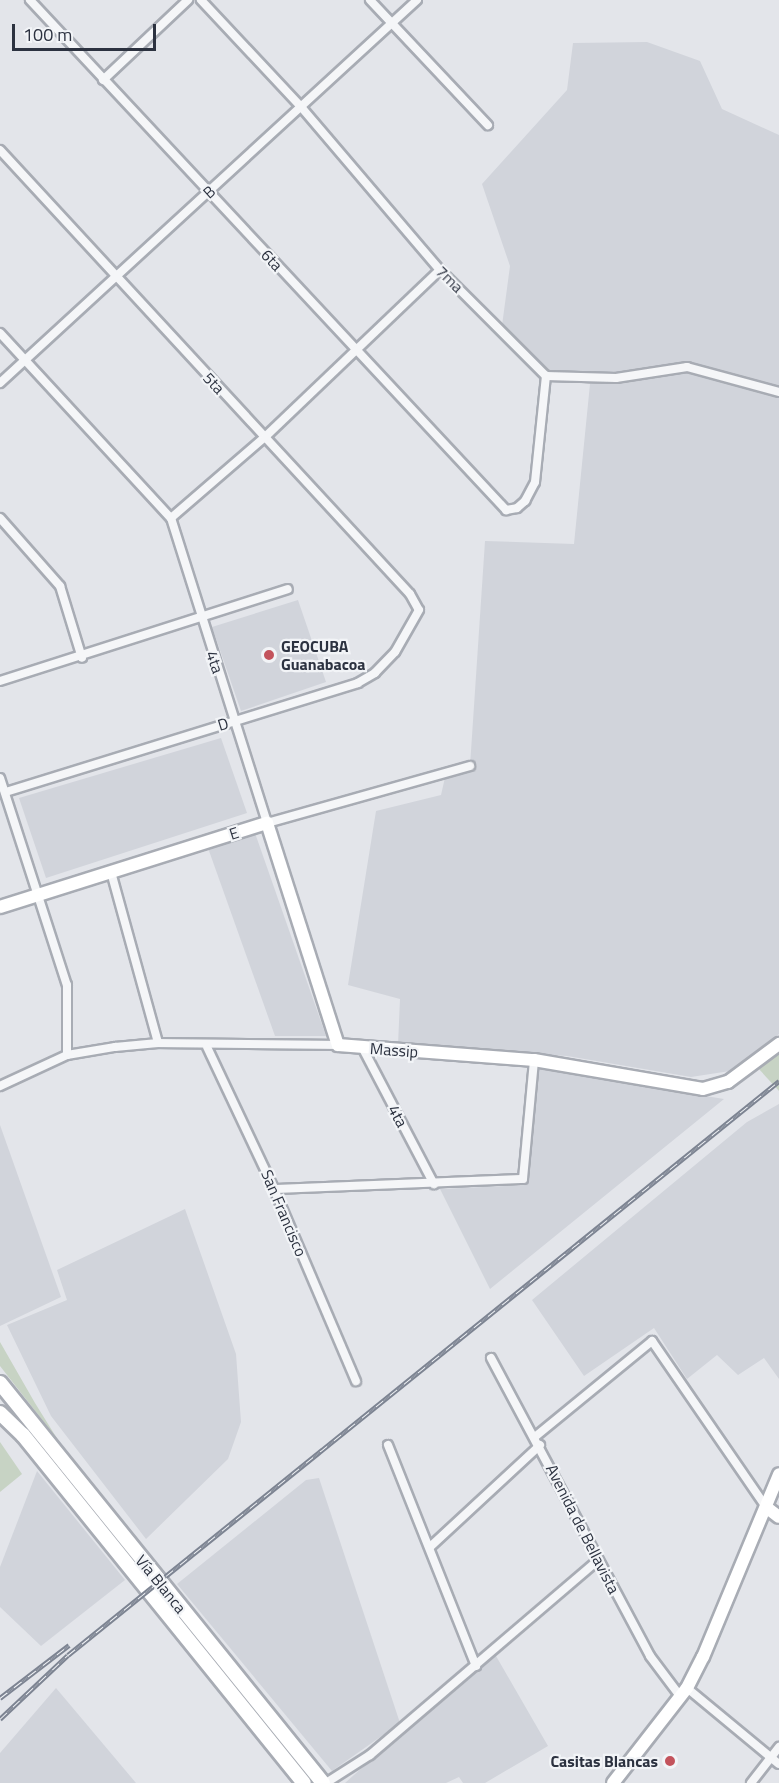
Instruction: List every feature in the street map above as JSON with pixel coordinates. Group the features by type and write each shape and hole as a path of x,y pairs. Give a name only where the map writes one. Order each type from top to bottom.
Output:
{"main road":[{"name":"Vía Blanca","path":"0,1383 325,1783"},
{"name":"Vía Blanca","path":"0,1413 23,1435 304,1783"}],"street":[{"name":"6ta","path":"30,0 498,506 506,510 517,508 535,482 546,376"},
{"path":"103,80 188,0"},
{"name":"7ma","path":"201,0 302,108 440,270 546,376"},
{"path":"370,0 391,25 488,125"},
{"name":"B","path":"0,383 417,0"},
{"name":"5ta","path":"0,150 115,278 410,594 419,610 417,619"},
{"path":"171,518 265,437 440,270"},
{"name":"4ta","path":"0,333 171,518 200,618 236,720 338,1045"},
{"path":"546,376 616,378 687,367 779,392"},
{"path":"0,518 60,586 82,658"},
{"path":"0,681 82,658 288,590"},
{"name":"D","path":"5,792 367,678 395,652 417,619"},
{"name":"E","path":"0,907 267,823 470,766"},
{"path":"0,778 67,985 66,1055"},
{"path":"111,872 158,1043"},
{"name":"Massip","path":"0,1086 66,1055 158,1043 207,1047 338,1045 534,1060 703,1089 728,1082 779,1044"},
{"name":"San Francisco","path":"207,1047 274,1189 356,1381"},
{"name":"4ta","path":"362,1047 434,1184"},
{"path":"274,1189 523,1179 534,1060"},
{"path":"430,1547 538,1441 651,1341 766,1507 779,1517"},
{"name":"Avenida de Bellavista","path":"491,1358 538,1441 650,1656 684,1692 779,1764"},
{"path":"388,1444 476,1666"},
{"path":"613,1783 684,1692 710,1643 779,1474"},
{"path":"325,1783 370,1755 598,1560"},
{"path":"751,1783 779,1748"}],"shaded area":[{"path":"647,42 700,61 722,109 779,135 779,1034 730,1071 691,1077 567,1056 398,1045 400,999 348,985 376,811 441,795 446,773 470,766 485,541 574,544 590,384 546,376 501,333 510,266 482,184 567,90 573,43"},
{"name":"GEOCUBA Guanabacoa","path":"298,600 326,682 241,711 212,627"},
{"path":"221,738 247,813 46,878 19,798"},
{"path":"255,833 326,1036 275,1036 208,848"},
{"path":"539,1069 724,1099 490,1289 440,1189 526,1185"},
{"path":"779,1104 779,1379 764,1358 738,1375 717,1355 687,1379 654,1328 584,1376 532,1300 747,1122"},
{"path":"0,1125 61,1297 0,1326"},
{"path":"185,1209 236,1354 241,1422 228,1459 146,1539 51,1416 7,1325 67,1300 57,1270"},
{"path":"37,1471 125,1580 41,1646 0,1607 0,1567"},
{"path":"319,1478 400,1723 332,1771 177,1584 306,1480"},
{"path":"496,1656 548,1746 485,1783 463,1783 459,1777 446,1783 345,1783 476,1666"},
{"path":"56,1688 136,1783 0,1783 0,1753"}],"green space":[{"path":"779,1053 779,1091 758,1068"},
{"path":"0,1342 35,1403 58,1440 0,1366"},
{"path":"0,1442 22,1474 0,1492"}],"railway":[{"path":"0,1719 68,1655 779,1081"},
{"path":"0,1698 69,1645"}],"place":[{"name":"GEOCUBA Guanabacoa","path":"269,655"},
{"name":"Casitas Blancas","path":"670,1761"}]}
